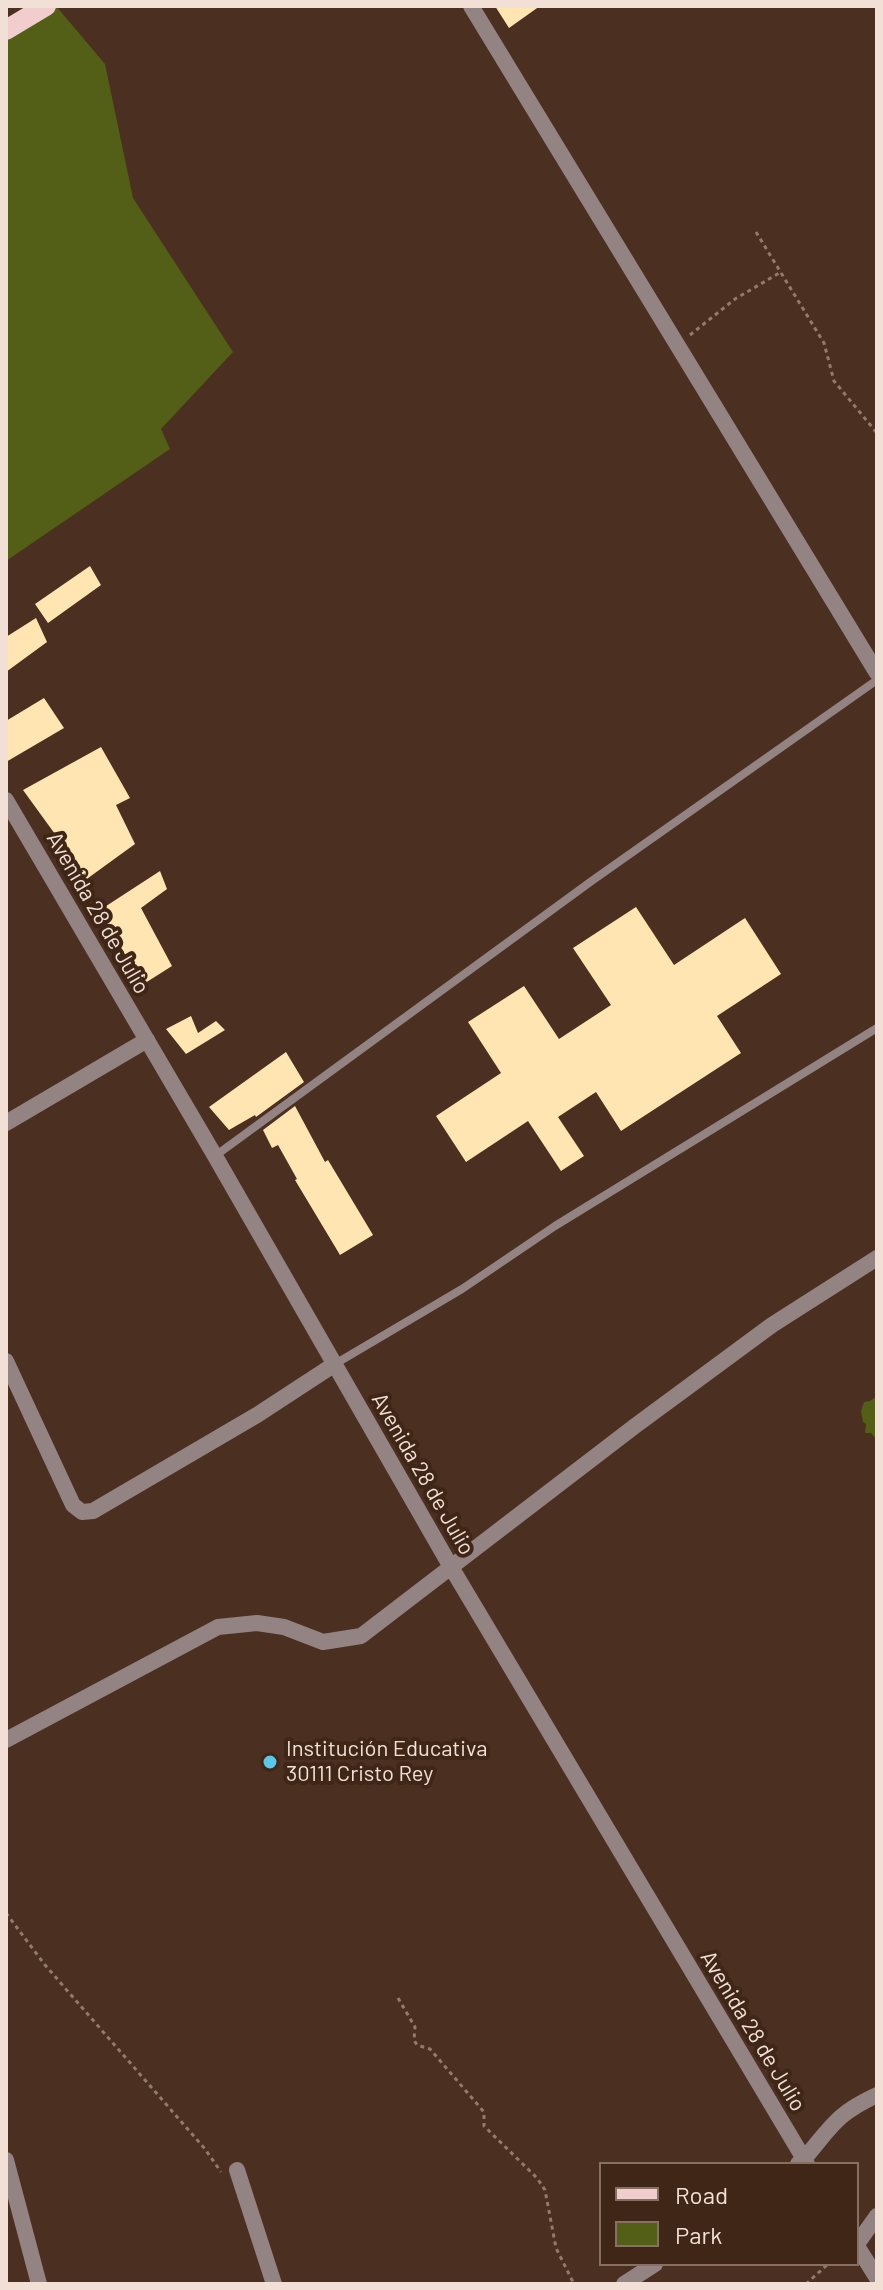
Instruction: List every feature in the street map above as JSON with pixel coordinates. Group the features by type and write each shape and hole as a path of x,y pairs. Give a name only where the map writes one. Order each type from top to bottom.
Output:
{"main road":[{"path":"6,30 46,6"}],"street":[{"path":"471,6 877,673"},
{"name":"Avenida 28 de Julio","path":"6,800 451,1567 803,2162"},
{"path":"6,1123 147,1040"},
{"path":"6,1740 218,1627 257,1623 284,1627 323,1642 361,1636 772,1325 877,1258"},
{"path":"6,1361 73,1505 82,1512 93,1511 257,1415 335,1364"},
{"path":"803,2162 827,2128 845,2112 877,2095"},
{"path":"6,2160 39,2284"},
{"path":"237,2170 274,2284"},
{"path":"859,2242 877,2216"},
{"path":"859,2248 877,2278"},
{"path":"624,2284 652,2266"}],"lane":[{"path":"215,1156 593,880 877,680"},
{"path":"335,1364 462,1289 555,1226 877,1028"}],"path":[{"path":"756,232 824,343 834,381 877,433"},
{"path":"678,345 735,299 781,272"},
{"path":"6,1913 45,1965 205,2149 228,2182 242,2187"},
{"path":"398,1998 415,2027 414,2040 417,2045 430,2049 484,2112 484,2126 537,2178 545,2190 556,2248 574,2284"},
{"path":"806,2284 826,2266"}],"green space":[{"path":"56,6 105,64 133,198 233,352 161,429 170,449 6,561 6,35"},
{"path":"877,1396 877,1440 871,1433 865,1433 866,1424 861,1411 864,1402"}],"building":[{"path":"495,6 540,6 509,28"},
{"path":"90,566 101,585 48,623 35,604"},
{"path":"36,618 47,642 6,672 6,637"},
{"path":"44,698 64,728 6,762 6,721"},
{"path":"101,747 130,798 116,805 135,844 84,881 23,790"},
{"path":"160,871 167,889 141,908 172,966 142,985 100,910"},
{"path":"636,907 674,965 745,918 781,974 717,1016 741,1053 621,1131 596,1092 558,1117 584,1156 561,1171 528,1121 466,1162 436,1116 501,1073 468,1022 524,986 559,1039 611,1005 573,948"},
{"path":"191,1016 198,1033 216,1021 225,1030 186,1054 166,1029"},
{"path":"286,1052 304,1082 256,1117 229,1130 209,1107"},
{"path":"295,1106 325,1162 328,1160 373,1235 340,1255 278,1145 272,1148 263,1130"}],"place":[{"name":"Institución Educativa 30111 Cristo Rey","path":"270,1762"}]}
